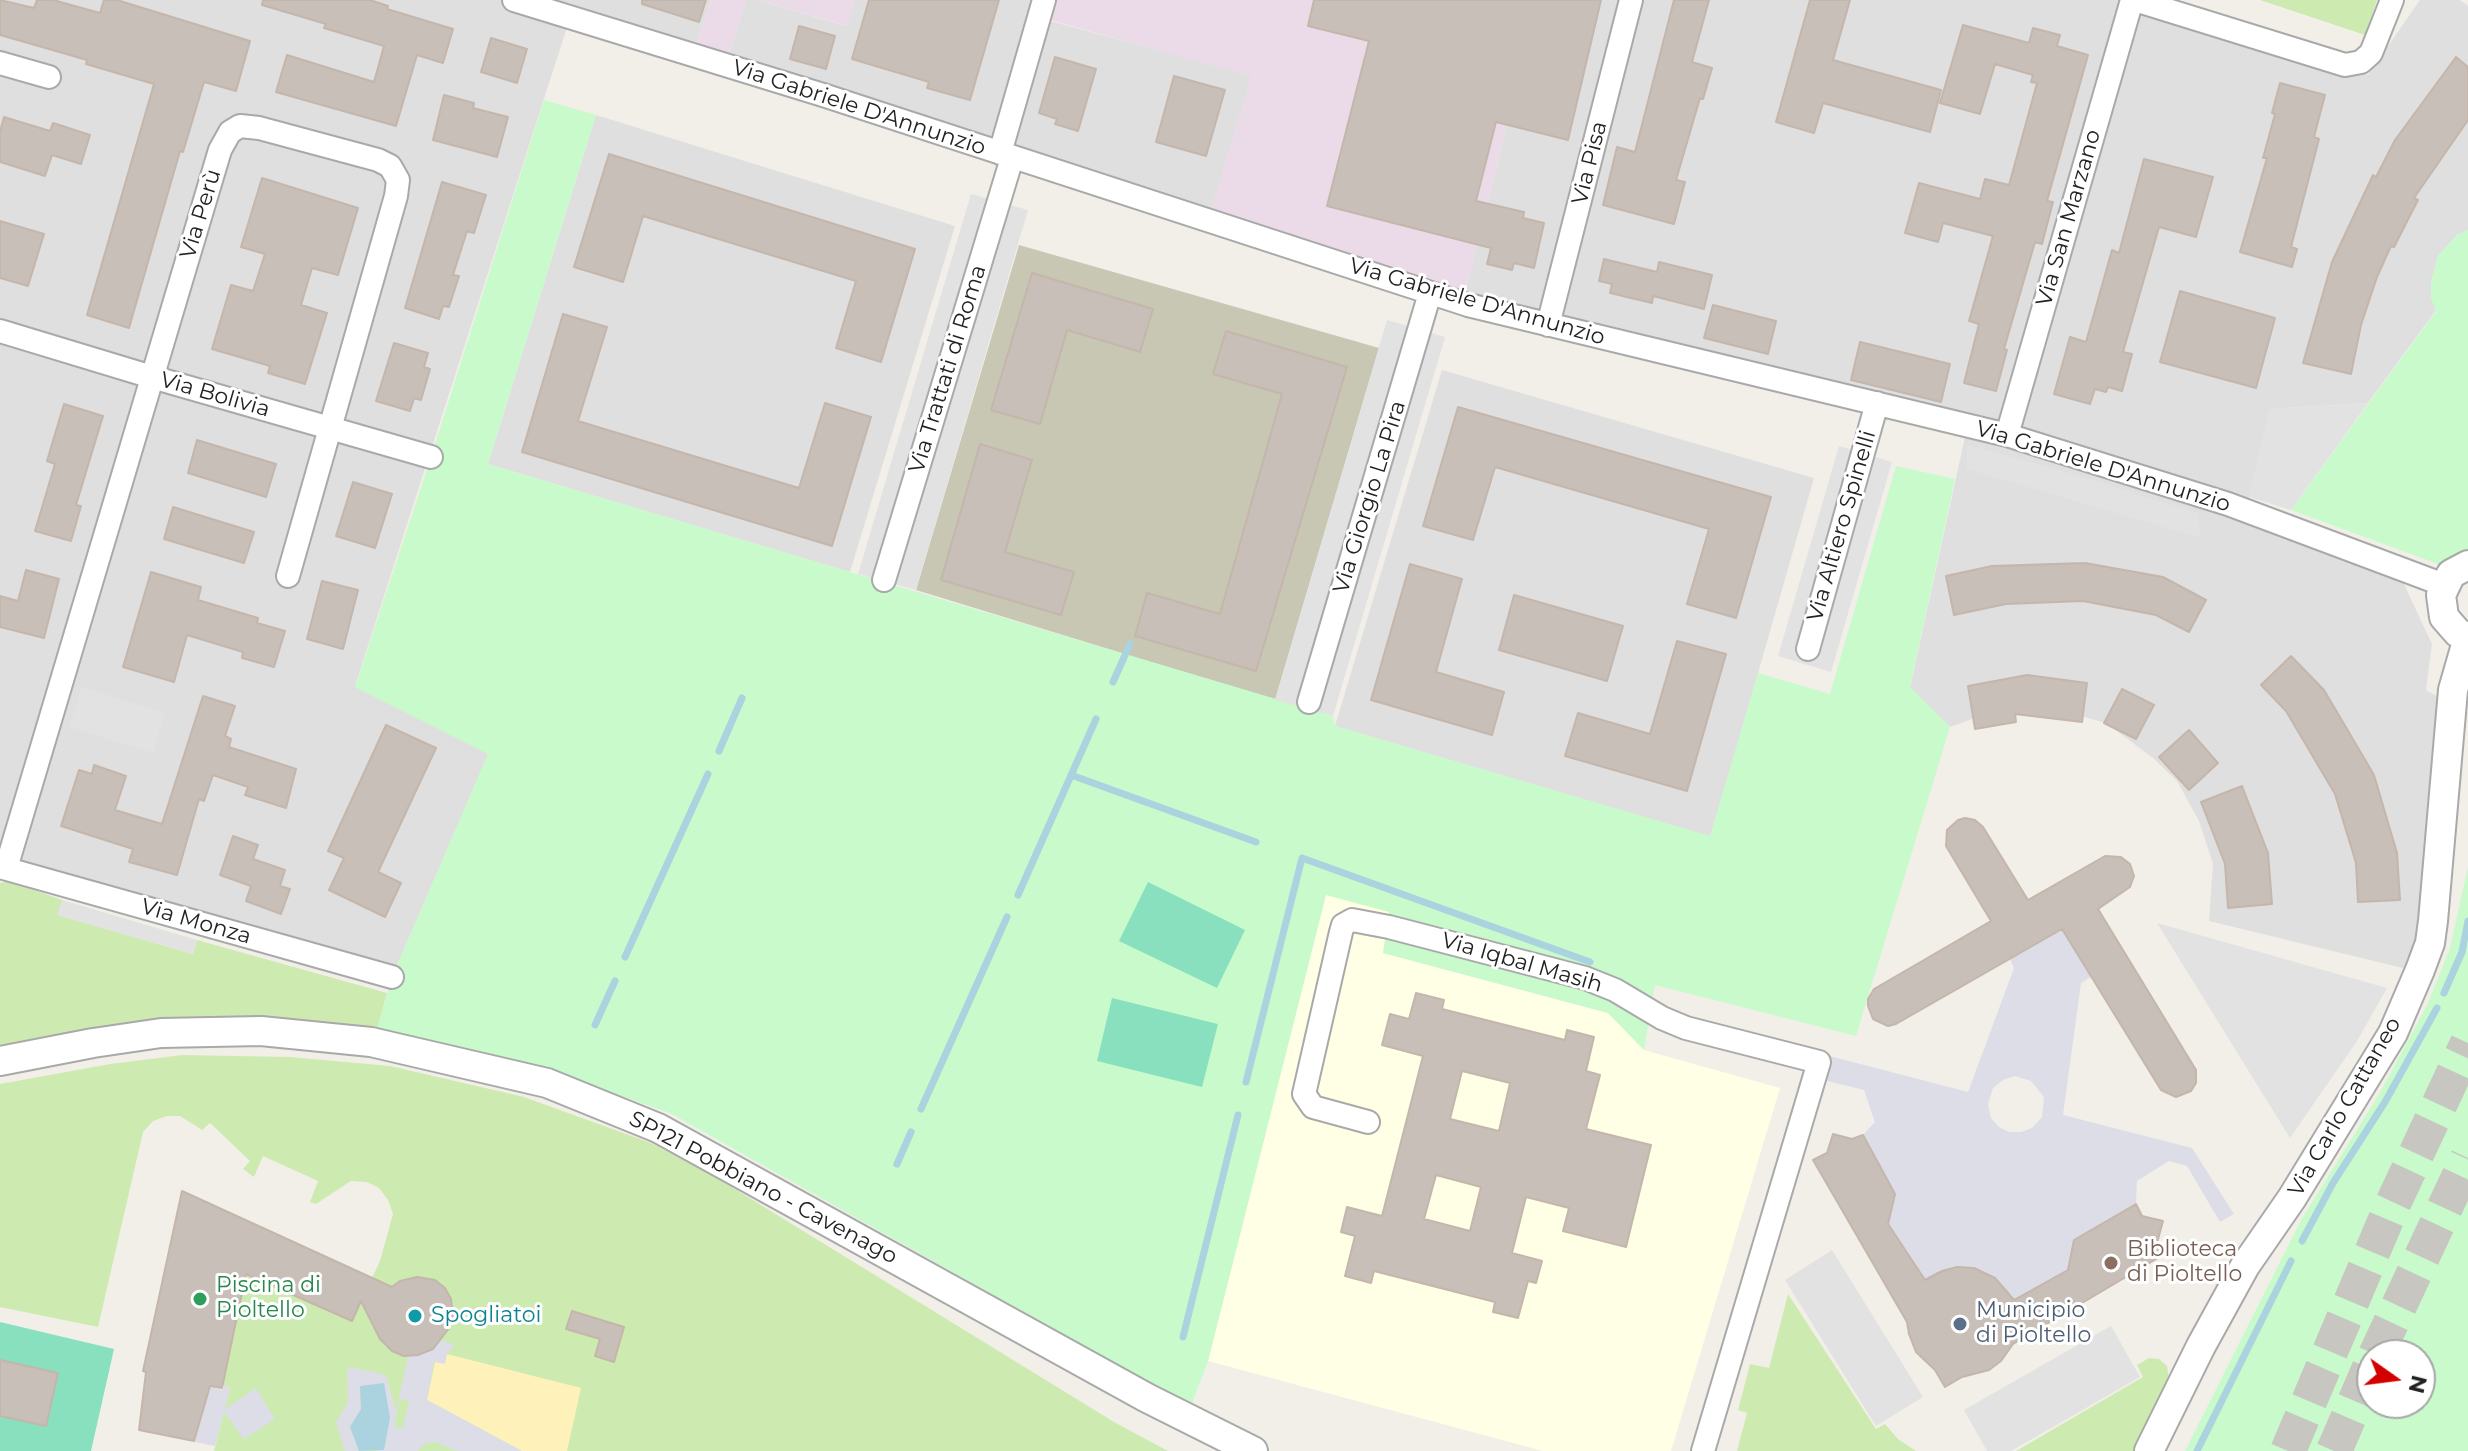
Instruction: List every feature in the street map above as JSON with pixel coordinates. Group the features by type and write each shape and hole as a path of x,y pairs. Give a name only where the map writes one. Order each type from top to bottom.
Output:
{"street":[{"name":"Via Gabriele D'Annunzio","path":"514,0 823,95 1430,293 1548,325 2007,435 2228,504 2444,585"},
{"name":"Via Trattati di Roma","path":"884,580 1006,155 1044,0"},
{"name":"Via Pisa","path":"1548,325 1631,0"},
{"path":"2134,0 2345,65 2361,62 2371,53 2392,0"},
{"name":"Via San Marzano","path":"2007,435 2134,0"},
{"path":"0,63 49,77"},
{"name":"Via Perù","path":"3,868 220,150 230,132 240,126 259,128 378,160 395,172 398,189 288,576"},
{"name":"Via Giorgio La Pira","path":"1309,702 1430,293"},
{"name":"Via Bolivia","path":"0,331 431,457"},
{"name":"Via Altiero Spinelli","path":"1808,649 1877,403"},
{"path":"2468,565 2451,574 2441,595 2444,617 2458,633 2468,638"},
{"name":"Via Carlo Cattaneo","path":"2149,1451 2245,1266 2292,1198 2393,1033 2420,970 2430,943 2433,921 2453,690 2468,638"},
{"name":"Via Monza","path":"3,868 392,977"},
{"name":"Via Iqbal Masih","path":"1368,1122 1313,1107 1304,1094 1341,932 1343,925 1352,920 1585,978 1615,990 1678,1025 1819,1062 1703,1451"},
{"name":"SP121 Pobbiano - Cavenago","path":"0,1061 161,1033 261,1031 371,1042 547,1083 658,1128 1147,1398 1253,1451"}],"shaded area":[{"path":"0,0 711,0 693,55 570,18 355,686 489,753 392,977 0,867"},
{"path":"711,0 746,0 725,65 693,55"},
{"path":"746,0 757,0 846,26 855,0 1044,0 1039,18 1252,75 1208,222 725,65"},
{"path":"757,0 855,0 847,26"},
{"path":"1044,0 1539,0 1462,303 1208,222 1251,76 1039,17"},
{"path":"1539,0 2135,0 2368,75 2420,0 2460,0 2468,6 2468,230 2457,235 2438,256 2431,283 2431,297 2436,310 2368,403 2270,409 2246,511 1462,303"},
{"path":"596,115 955,226 850,572 488,464"},
{"path":"971,194 1028,210 916,590 858,574"},
{"path":"1019,245 1379,348 1275,700 916,590"},
{"path":"1387,320 1445,337 1333,716 1275,700"},
{"path":"1442,370 1814,478 1711,837 1335,726"},
{"path":"2368,403 2291,510 2249,497 2270,409"},
{"path":"1965,437 2225,509 2402,580 2432,644 2426,690 2442,699 2424,939 2411,970 2209,921 2213,864 2199,821 2177,781 2153,758 2106,723 2053,708 1995,711 1950,727 1910,688"},
{"path":"1967,445 2198,513 2201,538 1967,469"},
{"path":"1839,446 1892,462 1831,672 1778,656"},
{"path":"82,687 165,713 153,753 69,727"},
{"path":"1326,894 1390,912 1383,953 1608,1013 1644,1050 1780,1088 1671,1451 1543,1451 1208,1361"},
{"path":"62,900 197,940 193,954 57,915"},
{"path":"2157,923 2387,988 2357,1041 2290,1138"},
{"path":"2062,929 2091,977 2081,983 2063,1115 2192,1148 2234,1214 2220,1222 2187,1166 2169,1161 2137,1181 2136,1204 2074,1240 2068,1270 2013,1301 1995,1278 1974,1268 1957,1267 1925,1281 1888,1224 1895,1194 1863,1135 1875,1122 1864,1090 1815,1078 1822,1054 1968,1092 2014,968 2010,959","holes":["2015,1076 2031,1081 2044,1097 2042,1117 2032,1128 2021,1132 2009,1132 1999,1127 1991,1118 1988,1104 1993,1088"]},
{"path":"1832,1250 1923,1397 1876,1426 1785,1280"},
{"path":"2111,1326 2140,1377 2011,1451 1987,1451 1964,1410"},
{"path":"412,1340 444,1341 454,1345 447,1354 445,1364 434,1362 427,1400 522,1451 457,1451 435,1442 424,1444 418,1451 374,1451 384,1449 360,1386 361,1409 350,1427 359,1451 345,1451 336,1422 348,1402 347,1370 350,1367 386,1375 396,1411","holes":["400,1399 409,1401 403,1428 394,1426"]},
{"path":"201,1385 223,1390 224,1385 230,1387 225,1409 256,1388 275,1419 244,1439 224,1412 215,1446 195,1442 200,1418"}],"green space":[{"path":"2260,0 2377,0 2365,35"},
{"path":"544,100 596,115 488,464 1333,716 1335,726 1710,836 1758,673 1830,694 1896,466 1955,479 1910,687 1950,727 1856,1036 1655,985 1644,1050 1608,1013 1383,953 1389,912 1326,895 1208,1361 1191,1406 670,1113 561,1075 377,1030 392,977 488,754 355,687"},
{"path":"2468,230 2468,575 2291,510 2436,311 2431,297 2431,283 2438,256 2457,235"},
{"path":"2468,867 2468,1451 2185,1451 2301,1220 2381,1091 2427,1005 2450,948"},
{"path":"10,881 62,900 58,915 193,954 197,940 387,993 377,1030 0,1049 0,883"},
{"path":"1148,882 1245,930 1217,988 1119,941"},
{"path":"1112,998 1218,1024 1202,1087 1097,1061"},
{"path":"183,1055 290,1057 390,1066 524,1097 651,1143 717,1178 1114,1422 1168,1451 214,1451 230,1387 223,1385 246,1274 352,1321 380,1261 393,1214 379,1188 367,1182 351,1181 316,1204 310,1202 318,1181 263,1156 254,1177 243,1169 250,1161 210,1123 202,1130 180,1116 167,1116 153,1121 143,1132 98,1327 0,1307 0,1084 110,1064"},
{"path":"1788,1294 1876,1429 1885,1424 1898,1439 1916,1451 1737,1451 1747,1413 1738,1410 1750,1364 1769,1368"},
{"path":"0,1322 114,1349 91,1451 0,1451"},
{"path":"2149,1358 2159,1359 2167,1366 2169,1379 2133,1451 2016,1451 2143,1377 2137,1365"}],"sand":[{"path":"447,1354 581,1388 567,1451 522,1451 427,1400 435,1362"}],"water":[{"path":"384,1383 390,1418 384,1450 359,1451 350,1427 361,1409 360,1386"}],"building":[{"path":"0,0 34,8 37,0 53,0 100,13 104,0 117,0 250,41 236,91 204,82 183,152 180,151 129,328 87,315 154,84 86,64 87,60 0,35"},
{"path":"263,0 370,0 388,6 387,9 453,29 443,63 417,55 396,126 276,92 287,55 374,82 384,46 262,5"},
{"path":"642,0 706,0 699,22 642,4"},
{"path":"869,0 999,0 970,100 927,88 929,82 852,59"},
{"path":"1314,0 1601,0 1568,140 1496,122 1476,201 1524,212 1523,218 1544,223 1534,268 1514,263 1512,270 1487,264 1491,248 1327,206 1369,41 1308,26"},
{"path":"1674,0 1709,0 1692,62 1712,68 1676,180 1685,182 1674,224 1603,205 1617,147 1635,152"},
{"path":"1810,0 1850,0 1833,60 1941,90 1930,132 1823,103 1814,133 1776,122"},
{"path":"1963,25 2029,43 2033,28 2060,35 2057,46 2088,55 2047,201 2053,202 2042,244 2035,242 2004,349 2007,350 1996,391 1964,383 1979,324 1969,321 1993,236 1943,223 1938,242 1905,233 1919,183 1980,199 1985,179 2009,185 2037,83 2031,82 2033,75 1995,64 1980,114 1940,103"},
{"path":"799,26 835,36 826,69 790,59"},
{"path":"491,38 527,49 517,83 481,72"},
{"path":"1055,57 1096,69 1078,131 1055,124 1057,119 1039,113"},
{"path":"2456,57 2468,67 2468,120 2414,198 2418,200 2394,247 2391,246 2361,325 2351,374 2303,363 2332,262 2373,175 2376,177 2395,140"},
{"path":"1174,76 1225,90 1206,156 1156,142"},
{"path":"2280,83 2325,95 2314,137 2319,139 2291,247 2297,249 2292,267 2240,252 2267,158 2263,158"},
{"path":"444,95 474,103 473,108 508,117 497,157 433,140"},
{"path":"4,117 50,131 53,123 90,135 81,164 52,155 45,176 0,162 0,132"},
{"path":"609,154 915,249 881,362 836,348 856,281 643,216 623,282 574,267"},
{"path":"2144,159 2213,177 2196,237 2159,227 2123,352 2132,354 2122,391 2108,387 2106,392 2095,389 2090,404 2054,394 2070,337 2086,342 2112,250 2119,253"},
{"path":"262,178 358,208 338,275 312,268 301,305 327,313 305,384 268,373 270,366 212,349 231,285 253,291 265,254 241,247"},
{"path":"442,182 486,195 474,233 467,231 453,275 459,276 449,307 443,306 439,319 405,308"},
{"path":"0,221 44,234 28,286 0,278"},
{"path":"1604,259 1657,272 1659,262 1712,275 1704,309 1653,296 1652,303 1610,293 1612,284 1599,281"},
{"path":"1032,273 1153,309 1140,352 1067,330 1040,424 991,410"},
{"path":"2180,291 2275,318 2256,388 2160,362"},
{"path":"1713,305 1776,321 1768,354 1704,338"},
{"path":"563,314 607,327 578,421 799,488 825,403 871,417 832,546 522,452"},
{"path":"1226,331 1347,367 1256,671 1135,636 1147,593 1220,614 1282,394 1213,374"},
{"path":"1860,342 1950,364 1941,402 1851,380"},
{"path":"394,343 428,353 424,367 430,369 421,400 414,398 410,411 376,401"},
{"path":"64,404 103,416 76,505 81,506 71,541 35,531 55,464 47,461"},
{"path":"1458,407 1771,497 1736,618 1687,604 1709,529 1495,467 1473,540 1423,526"},
{"path":"197,440 276,464 266,497 188,473"},
{"path":"980,444 1032,460 1005,552 1074,572 1061,615 941,580"},
{"path":"353,482 392,494 375,548 336,536"},
{"path":"173,507 254,532 244,563 164,539"},
{"path":"2085,563 2163,577 2206,600 2189,632 2156,615 2083,601 2006,604 1954,615 1946,576 1992,566"},
{"path":"1410,564 1462,579 1436,672 1504,692 1492,735 1371,700"},
{"path":"26,570 59,579 44,638 0,627 0,596 18,601"},
{"path":"151,572 201,587 198,600 258,618 257,623 285,631 274,667 242,658 243,652 187,635 174,682 123,667"},
{"path":"322,581 358,590 343,649 307,639"},
{"path":"1514,595 1623,626 1607,681 1499,650"},
{"path":"1677,641 1726,654 1687,791 1565,756 1578,713 1650,734"},
{"path":"2291,656 2324,690 2374,775 2397,853 2400,900 2358,902 2356,863 2335,794 2286,711 2261,685"},
{"path":"2027,675 2087,683 2082,722 2015,714 2016,722 1975,729 1968,686"},
{"path":"2122,689 2154,705 2136,739 2104,723"},
{"path":"203,696 235,706 225,736 231,739 229,747 296,769 286,808 245,795 248,787 213,775 204,801 199,799 177,875 129,862 133,849 61,826 79,770 92,774 94,765 126,776 115,810 162,824"},
{"path":"386,725 436,748 378,872 401,883 385,917 329,890 344,858 328,851"},
{"path":"2189,730 2218,763 2189,790 2159,757"},
{"path":"2242,786 2268,853 2272,904 2228,908 2225,864 2201,802"},
{"path":"1965,818 1975,820 1983,827 2028,900 2105,856 2121,857 2130,864 2134,876 2130,887 2098,909 2196,1070 2196,1083 2191,1091 2176,1097 2161,1090 2062,929 1896,1024 1888,1026 1873,1019 1868,999 1874,989 1991,921 1946,846 1947,830"},
{"path":"233,836 258,845 253,859 285,870 280,886 290,889 281,914 246,901 251,886 220,875"},
{"path":"1416,993 1444,1000 1442,1009 1565,1040 1567,1030 1594,1037 1586,1071 1600,1075 1586,1129 1651,1145 1626,1247 1563,1231 1569,1208 1526,1197 1512,1253 1542,1261 1536,1283 1528,1281 1518,1318 1493,1312 1495,1302 1374,1271 1371,1283 1345,1276 1355,1236 1341,1232 1347,1207 1382,1216 1423,1056 1382,1045 1390,1014 1409,1019","holes":["1462,1071 1510,1083 1499,1131 1450,1119","1436,1175 1481,1187 1470,1231 1424,1219"]},
{"path":"1833,1134 1852,1139 1863,1135 1895,1194 1888,1224 1925,1280 1957,1267 1974,1268 1995,1278 2014,1300 2068,1270 2074,1240 2136,1204 2142,1216 2163,1221 2157,1243 2163,1255 2013,1344 2001,1361 1989,1370 1962,1377 1945,1387 1935,1370 1916,1352 1907,1322 1813,1160 1827,1153"},
{"name":"Piscina di Pioltello","path":"182,1191 392,1287 400,1281 417,1277 435,1280 445,1288 451,1299 453,1315 450,1327 433,1349 404,1356 392,1351 380,1339 361,1301 352,1321 246,1274 222,1388 210,1386 194,1441 139,1430 146,1372 143,1371"},
{"path":"572,1311 624,1327 614,1362 595,1356 600,1339 566,1329"},
{"path":"0,1360 58,1373 46,1426 0,1416"}],"waterway":[{"path":"1113,682 1130,644"},
{"path":"719,751 742,698"},
{"path":"1018,895 1096,719"},
{"path":"625,957 708,774"},
{"path":"1071,775 1256,842"},
{"path":"1246,1082 1302,858 1590,962"},
{"path":"921,1109 1007,917"},
{"path":"2444,993 2462,952 2468,921"},
{"path":"595,1025 615,981"},
{"path":"2302,1241 2437,1008"},
{"path":"1183,1337 1238,1115"},
{"path":"897,1164 911,1132"},
{"path":"2197,1451 2291,1261"}],"tunnel":[{"path":"2288,1451 2390,1210 2468,1043"},
{"path":"2383,1339 2468,1158"},
{"path":"2334,1451 2356,1400"}],"place":[{"name":"Biblioteca di Pioltello","path":"2111,1263"},
{"name":"Piscina di Pioltello","path":"200,1299"},
{"name":"Spogliatoi","path":"415,1316"},
{"name":"Municipio di Pioltello","path":"1960,1324"}]}
